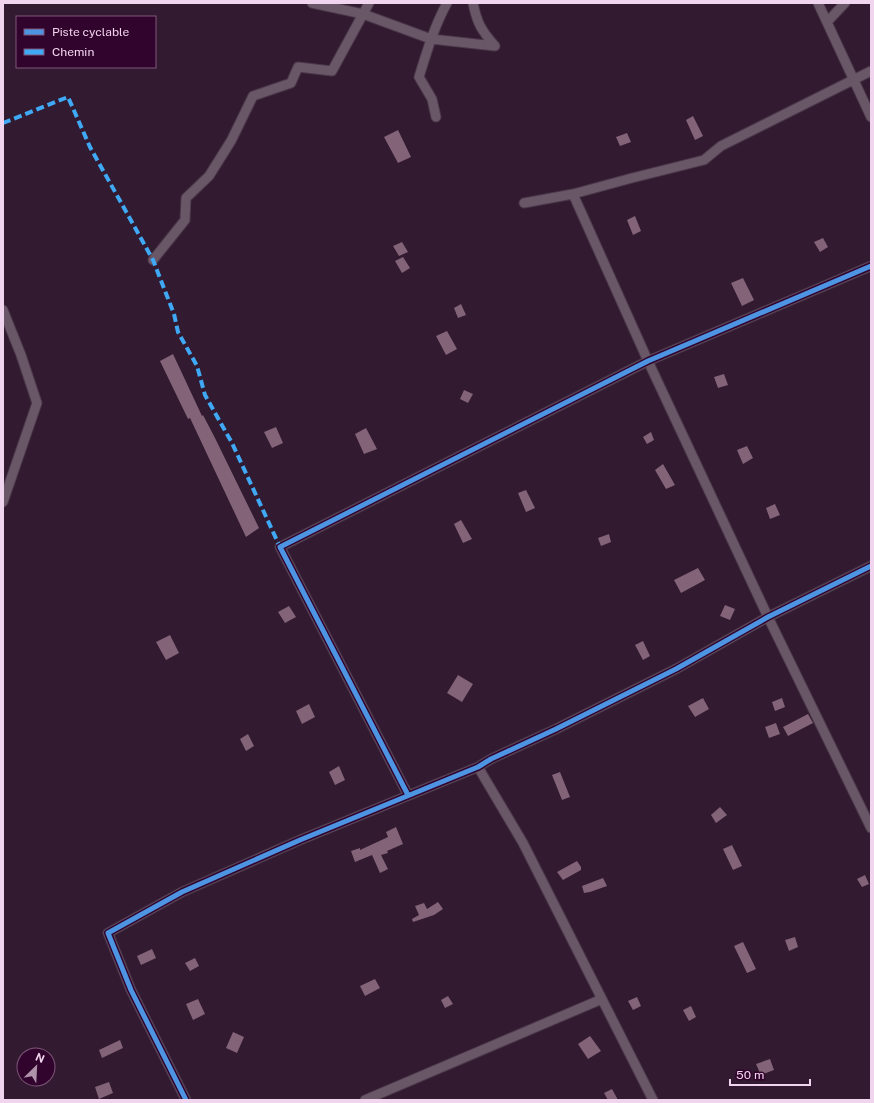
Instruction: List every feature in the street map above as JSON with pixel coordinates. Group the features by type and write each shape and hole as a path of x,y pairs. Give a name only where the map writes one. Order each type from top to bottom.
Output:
{"street":[{"path":"312,3 362,14 431,39 494,46 484,34 479,24 473,3"},
{"path":"153,260 185,220 186,198 209,176 231,141 253,96 291,83 298,67 332,70 368,3"},
{"path":"436,117 432,99 419,77 438,18 447,3"},
{"path":"818,3 871,117"},
{"path":"827,22 845,3"},
{"path":"524,203 573,194 704,160 721,146 871,71"},
{"path":"573,194 648,361 768,617 871,828"},
{"path":"408,795 280,547 648,361 871,266"},
{"path":"3,310 21,355 37,404 3,502"},
{"path":"186,1100 131,990 108,933 182,892 300,840 478,767 491,759 676,669 768,617 871,566"},
{"path":"478,767 522,843 653,1100"},
{"path":"365,1100 602,999"}],"building":[{"path":"693,116 703,136 695,140 686,120"},
{"path":"398,130 411,157 398,163 384,137"},
{"path":"627,133 631,142 620,146 616,137"},
{"path":"635,216 641,231 633,235 627,220"},
{"path":"823,238 828,247 820,252 814,242"},
{"path":"402,242 408,252 399,256 393,246"},
{"path":"403,257 410,268 402,273 395,261"},
{"path":"743,278 754,300 742,306 731,283"},
{"path":"461,304 466,315 458,318 454,308"},
{"path":"447,331 457,349 446,355 436,336"},
{"path":"173,354 202,416 203,415 215,438 259,528 246,537 190,418 188,419 160,361"},
{"path":"724,374 728,385 718,388 714,377"},
{"path":"464,390 473,394 468,403 460,399"},
{"path":"276,427 283,443 272,448 264,432"},
{"path":"366,428 377,449 364,454 355,434"},
{"path":"651,432 654,440 647,444 643,437"},
{"path":"747,446 753,458 743,464 737,450"},
{"path":"663,464 675,485 666,489 655,470"},
{"path":"526,490 535,508 526,512 518,493"},
{"path":"775,504 780,515 770,519 766,508"},
{"path":"461,520 472,539 463,543 454,524"},
{"path":"609,534 611,542 601,546 598,538"},
{"path":"698,568 705,580 681,593 674,580"},
{"path":"725,605 735,609 730,620 720,616"},
{"path":"289,606 296,617 285,623 278,612"},
{"path":"170,635 179,653 166,660 156,642"},
{"path":"643,641 650,656 643,660 635,645"},
{"path":"458,675 473,684 462,702 447,693"},
{"path":"703,698 709,709 695,717 688,706"},
{"path":"782,698 785,707 775,711 772,702"},
{"path":"309,704 315,717 302,724 296,711"},
{"path":"808,714 813,723 788,736 783,727"},
{"path":"776,723 780,734 769,738 765,727"},
{"path":"248,734 254,746 246,751 240,739"},
{"path":"339,766 345,780 335,785 329,772"},
{"path":"560,772 570,797 562,800 552,775"},
{"path":"720,807 727,815 716,823 711,815"},
{"path":"396,827 403,844 387,851 388,853 381,855 388,869 380,873 372,855 355,862 351,851 360,848 360,850 388,837 386,832"},
{"path":"732,845 742,866 733,870 723,849"},
{"path":"577,861 581,867 581,870 563,880 557,872"},
{"path":"865,875 869,884 862,887 857,879"},
{"path":"603,878 607,886 584,893 582,886"},
{"path":"438,902 443,909 434,915 413,922 412,919 419,915 415,906 424,903 427,909"},
{"path":"795,937 798,947 789,951 785,940"},
{"path":"743,942 756,969 747,973 734,946"},
{"path":"152,949 156,958 141,965 137,956"},
{"path":"195,958 199,966 190,971 185,963"},
{"path":"375,979 380,988 365,996 360,986"},
{"path":"448,996 453,1004 445,1008 441,1000"},
{"path":"637,997 641,1006 633,1010 628,1001"},
{"path":"198,999 205,1014 193,1020 186,1004"},
{"path":"691,1006 696,1017 689,1021 683,1010"},
{"path":"233,1032 244,1037 237,1053 226,1048"},
{"path":"590,1036 601,1051 588,1059 578,1044"},
{"path":"120,1040 123,1048 102,1058 99,1050"},
{"path":"770,1059 774,1070 761,1075 756,1064"},
{"path":"109,1082 113,1093 99,1099 95,1087"},
{"path":"612,1089 618,1100 608,1100 604,1093"}],"marked path":[{"path":"3,123 68,97 90,147 153,260 174,314 178,332 197,366 205,395 232,443 280,547"}],"cycle path":[{"path":"408,795 280,547 648,361 871,266"},
{"path":"186,1100 131,990 108,933 182,892 300,840 478,767 491,759 556,729 676,669 768,617 871,566"}]}
